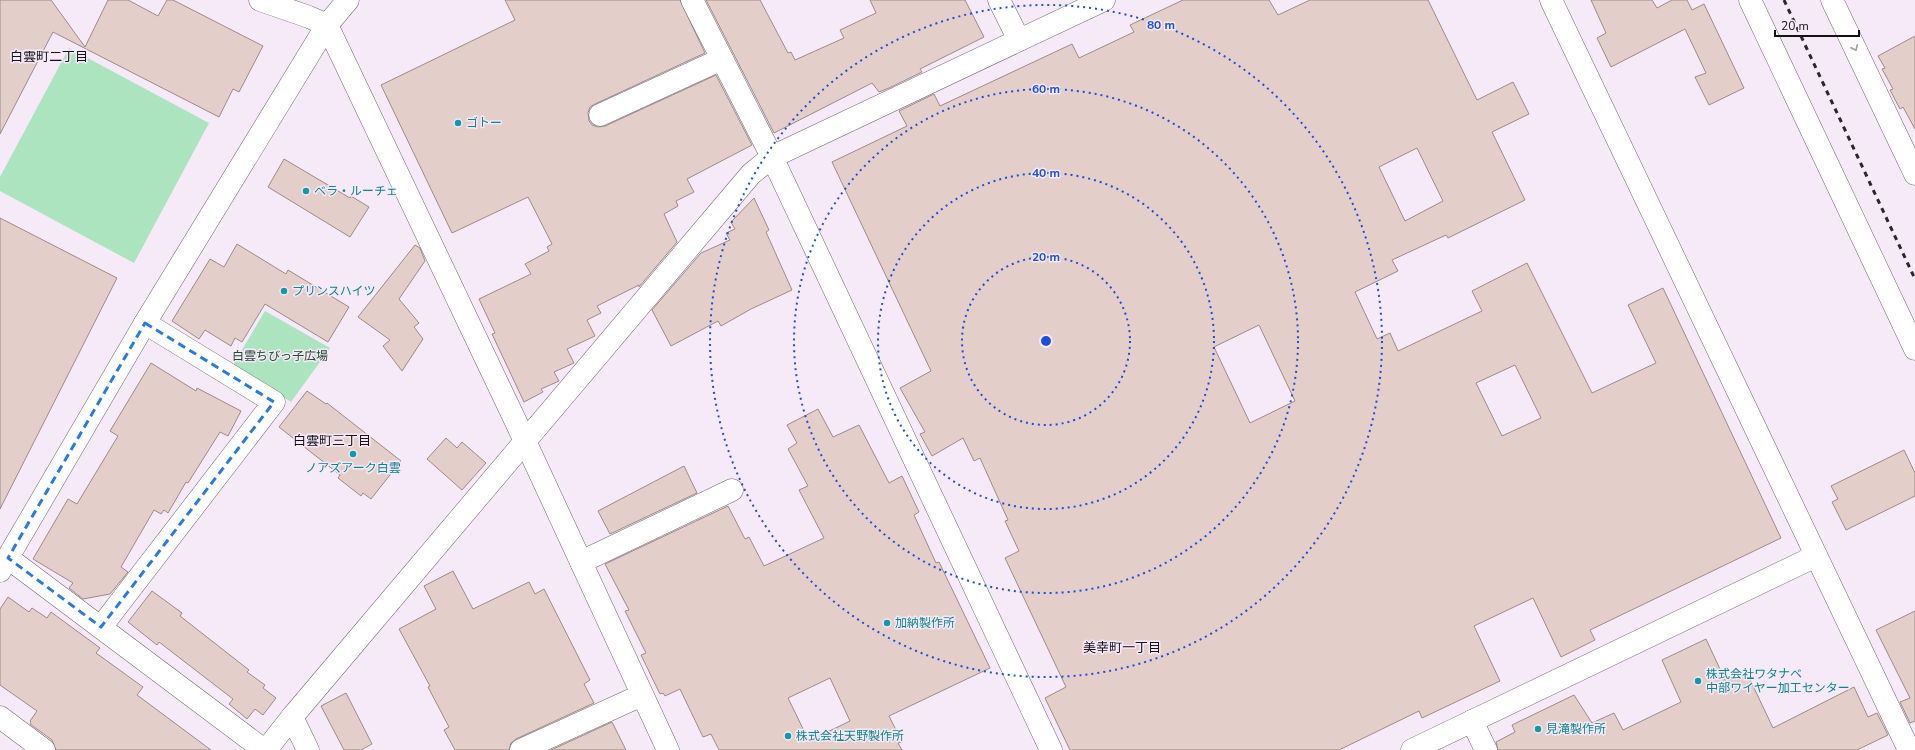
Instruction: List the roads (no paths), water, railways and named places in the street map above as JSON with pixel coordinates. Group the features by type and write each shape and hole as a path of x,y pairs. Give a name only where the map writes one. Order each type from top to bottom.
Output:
{"street":[{"path":"260,0 309,17 327,25 525,441 668,750"},
{"path":"348,0 327,25 145,324 4,564 101,627 265,750 292,716 751,174 772,158 1104,0"},
{"path":"692,0 772,158 1051,750"},
{"path":"999,0 1019,40"},
{"path":"1551,0 1909,750"},
{"path":"1750,0 1915,349"},
{"path":"1832,0 1915,174"},
{"path":"600,115 722,59"},
{"path":"101,627 274,402 145,324"},
{"path":"581,562 732,490"},
{"path":"1412,750 1816,556"},
{"path":"521,750 642,695"},
{"path":"292,716 308,750"},
{"path":"0,717 44,750"},
{"path":"1472,721 1486,750"}],"railway":[{"path":"1784,0 1915,279"}],"place":[{"name":"ゴトー","path":"458,123"},
{"name":"ベラ・ルーチェ","path":"306,191"},
{"name":"プリンスハイツ","path":"284,291"},
{"name":"ノアズアーク白雲","path":"353,454"},
{"name":"加納製作所","path":"887,623"},
{"name":"株式会社ワタナベ 中部ワイヤー加工センター","path":"1698,681"},
{"name":"見滝製作所","path":"1538,729"},
{"name":"株式会社天野製作所","path":"788,736"}],"district":[{"name":"白雲町二丁目","path":"49,57"},
{"name":"白雲町三丁目","path":"332,441"},
{"name":"美幸町一丁目","path":"1122,648"}],"park label":[{"name":"白雲ちびっ子広場","path":"280,356"}]}
